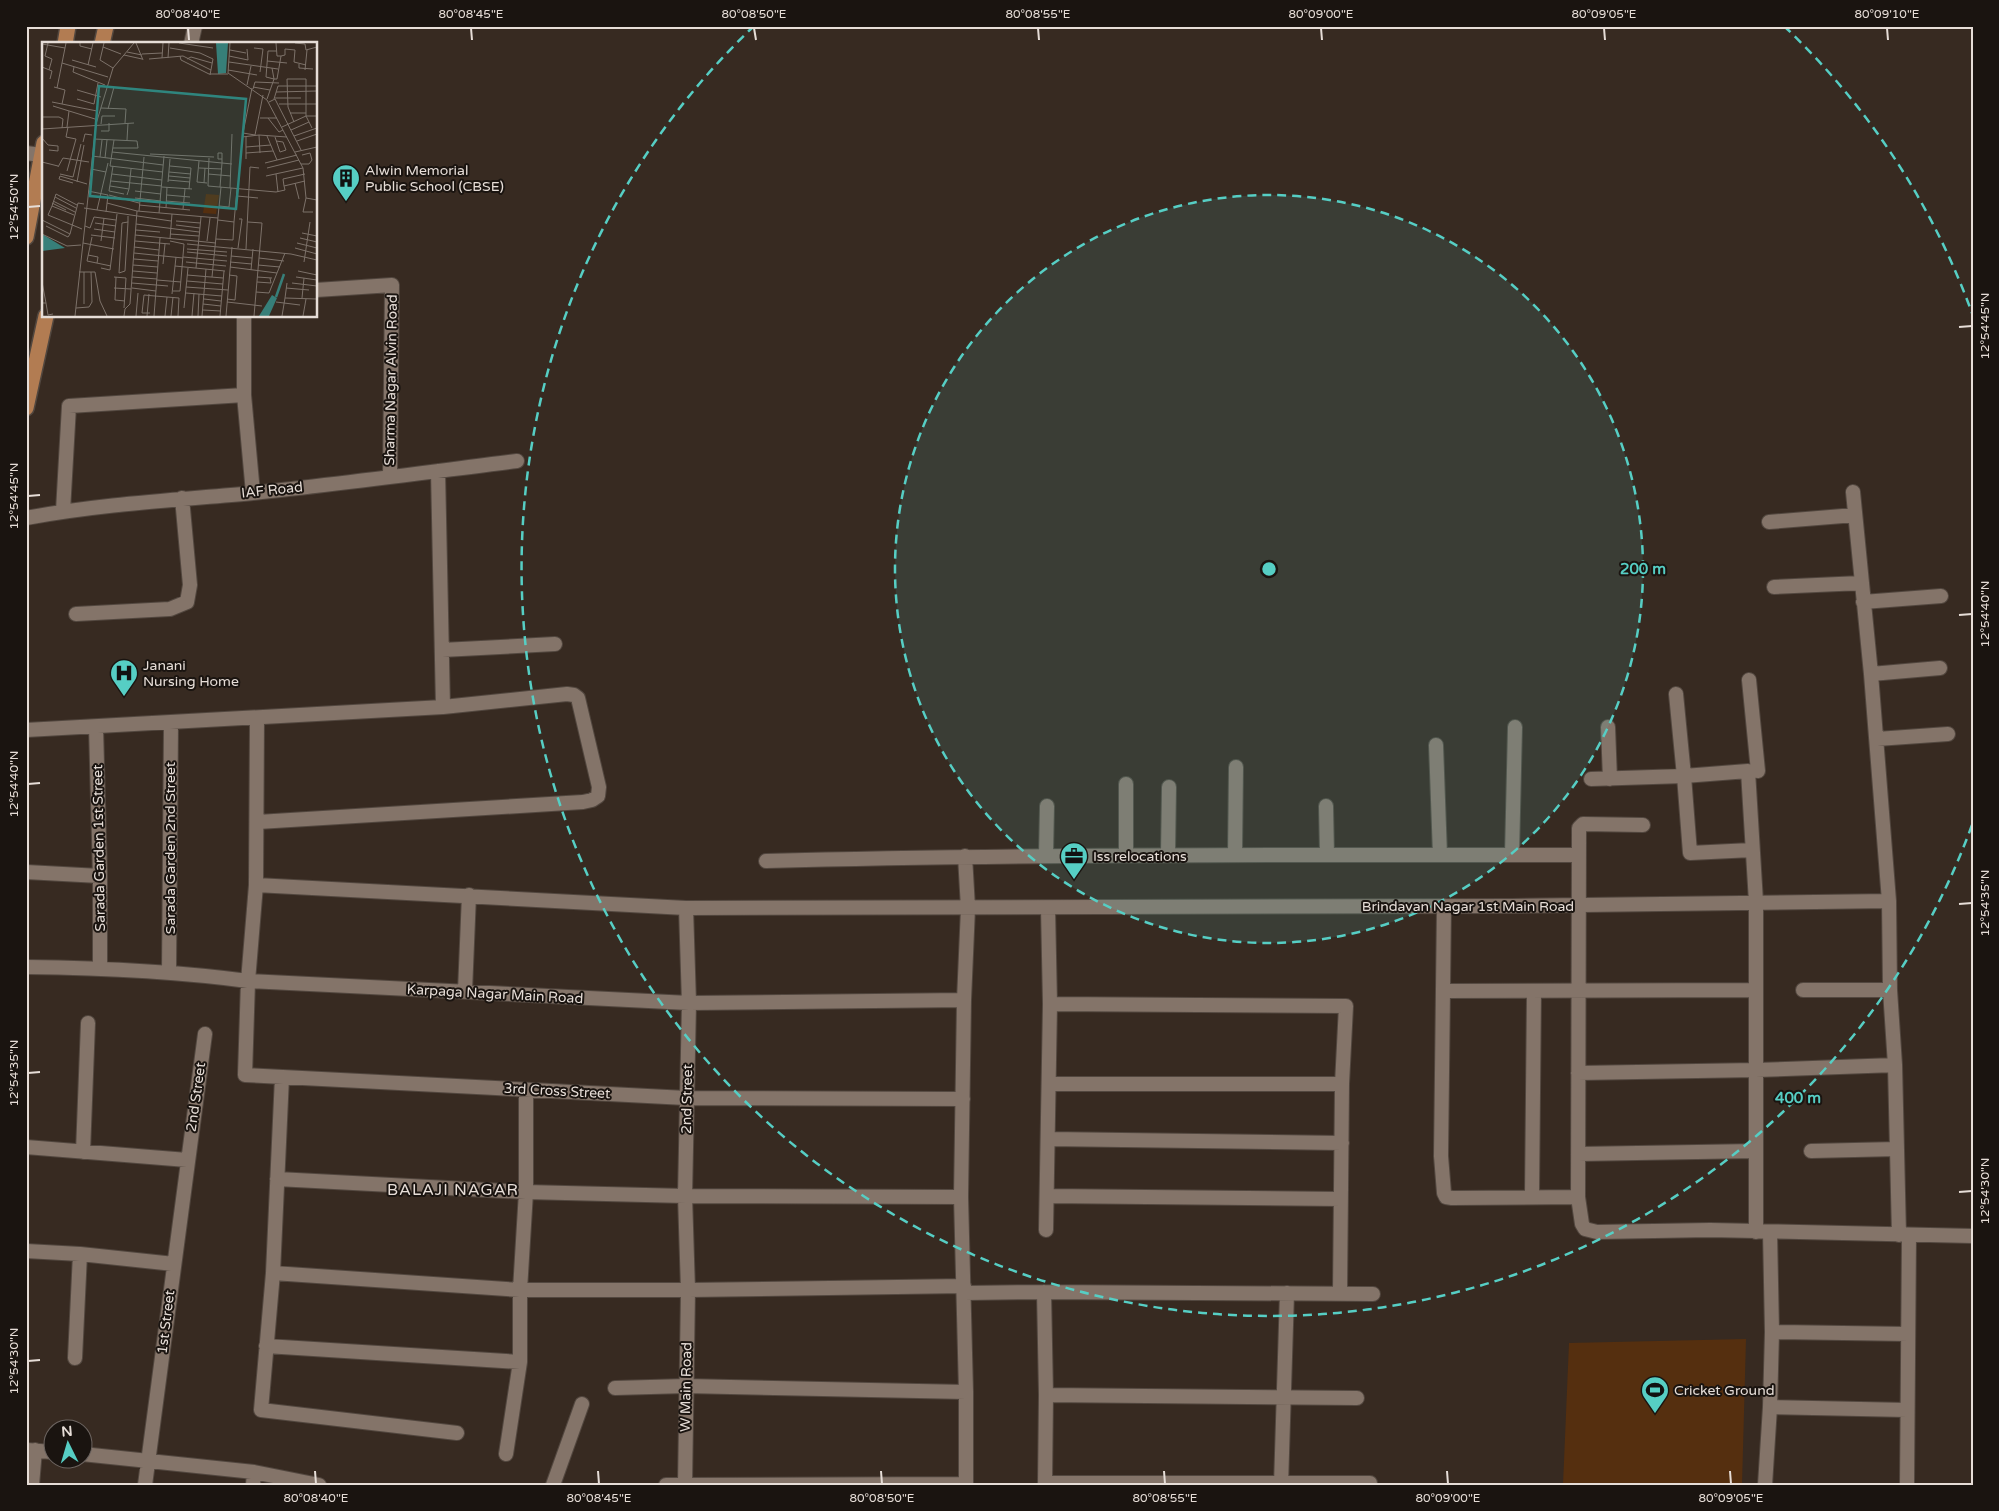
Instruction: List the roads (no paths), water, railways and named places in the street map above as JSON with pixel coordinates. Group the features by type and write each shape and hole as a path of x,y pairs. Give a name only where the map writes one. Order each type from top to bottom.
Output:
{"main road":[{"path":"64,42 68,26"},
{"path":"102,42 106,26"},
{"path":"26,237 37,151"},
{"path":"26,408 46,318"}],"street":[{"path":"191,42 195,26"},
{"name":"Sharma Nagar Alvin Road","path":"318,290 392,285 390,476"},
{"path":"244,318 244,395 253,493"},
{"path":"63,511 69,406 244,395"},
{"name":"IAF Road","path":"26,518 63,511 182,498 253,493 517,461"},
{"path":"438,470 443,708"},
{"path":"1853,492 1877,739 1889,900 1890,990 1908,1334 1907,1485"},
{"path":"76,614 170,609 187,602 190,585 182,498"},
{"path":"1769,522 1855,515"},
{"path":"1774,587 1861,583"},
{"path":"1863,602 1941,596"},
{"path":"442,650 555,644"},
{"path":"1871,674 1940,668"},
{"path":"1749,680 1758,771 1752,850 1756,902 1756,1151 1772,1332 1765,1485"},
{"path":"1676,694 1690,852 1752,850"},
{"path":"26,730 443,708 562,695 574,695 578,698 599,787 598,796 592,800 258,822"},
{"path":"248,981 256,885 258,822 257,719"},
{"name":"Sarada Garden 2nd Street","path":"169,973 171,723"},
{"name":"Sarada Garden 1st Street","path":"96,727 100,876 100,968"},
{"path":"1512,855 1515,727"},
{"path":"1608,727 1610,779"},
{"path":"1877,739 1948,734"},
{"path":"1436,745 1440,855"},
{"path":"1235,854 1236,767"},
{"path":"1591,780 1758,771"},
{"path":"1126,784 1126,855"},
{"path":"1168,854 1169,787"},
{"path":"1046,855 1047,806"},
{"path":"1326,806 1327,855"},
{"path":"1643,825 1584,824 1579,828 1578,833 1578,1197 1582,1224 1588,1231 1973,1236"},
{"path":"766,861 966,856 1168,854 1579,855"},
{"path":"666,1485 966,1484 962,1099 968,908 966,856"},
{"path":"26,872 100,876"},
{"name":"Brindavan Nagar 1st Main Road","path":"256,885 686,908 1444,906 1889,900"},
{"path":"464,992 469,895"},
{"path":"1444,906 1442,1156 1444,1193 1446,1197 1452,1198 1578,1197"},
{"name":"2nd Street","path":"686,908 689,1003 685,1196 688,1290"},
{"path":"1046,1230 1050,1004 1048,908"},
{"name":"Karpaga Nagar Main Road","path":"26,967 100,968 248,981 689,1003 964,1000"},
{"name":"3rd Cross Street","path":"248,981 245,1075 686,1098 962,1099"},
{"path":"1444,991 1756,990"},
{"path":"1803,990 1890,990"},
{"path":"1532,1197 1534,991"},
{"path":"1050,1004 1346,1006 1342,1084 1340,1294"},
{"path":"83,1152 88,1023"},
{"name":"2nd Street","path":"187,1160 205,1034"},
{"path":"1578,1073 1756,1070 1895,1064"},
{"path":"282,1077 273,1273 261,1410 457,1433"},
{"path":"1049,1084 1342,1084"},
{"path":"506,1454 520,1362 520,1290 526,1192 526,1090"},
{"path":"1048,1140 1342,1143"},
{"path":"26,1146 187,1160"},
{"path":"1811,1151 1897,1149"},
{"path":"1578,1154 1756,1151"},
{"name":"1st Street","path":"145,1485 187,1160"},
{"path":"277,1179 526,1192 685,1196 962,1197"},
{"path":"1047,1196 1341,1199"},
{"path":"26,1251 80,1254 174,1264"},
{"path":"75,1358 80,1254"},
{"path":"273,1273 520,1290 964,1290 1373,1294"},
{"name":"W Main Road","path":"685,1485 688,1290"},
{"path":"1044,1292 1045,1484 1370,1483"},
{"path":"1281,1483 1287,1293"},
{"path":"1772,1332 1908,1334"},
{"path":"266,1346 520,1362"},
{"path":"615,1388 686,1386 966,1392"},
{"path":"1046,1395 1356,1398"},
{"path":"553,1485 582,1404"},
{"path":"1770,1407 1907,1410"},
{"path":"30,1450 32,1485"},
{"path":"92,1455 148,1460 254,1478 319,1485"}],"place":[{"name":"Alwin Memorial Public School (CBSE)","path":"346,202"},
{"name":"Janani Nursing Home","path":"124,697"},
{"name":"Iss relocations","path":"1074,880"},
{"name":"Cricket Ground","path":"1655,1414"}],"district":[{"name":"BALAJI NAGAR","path":"453,1190"}]}
